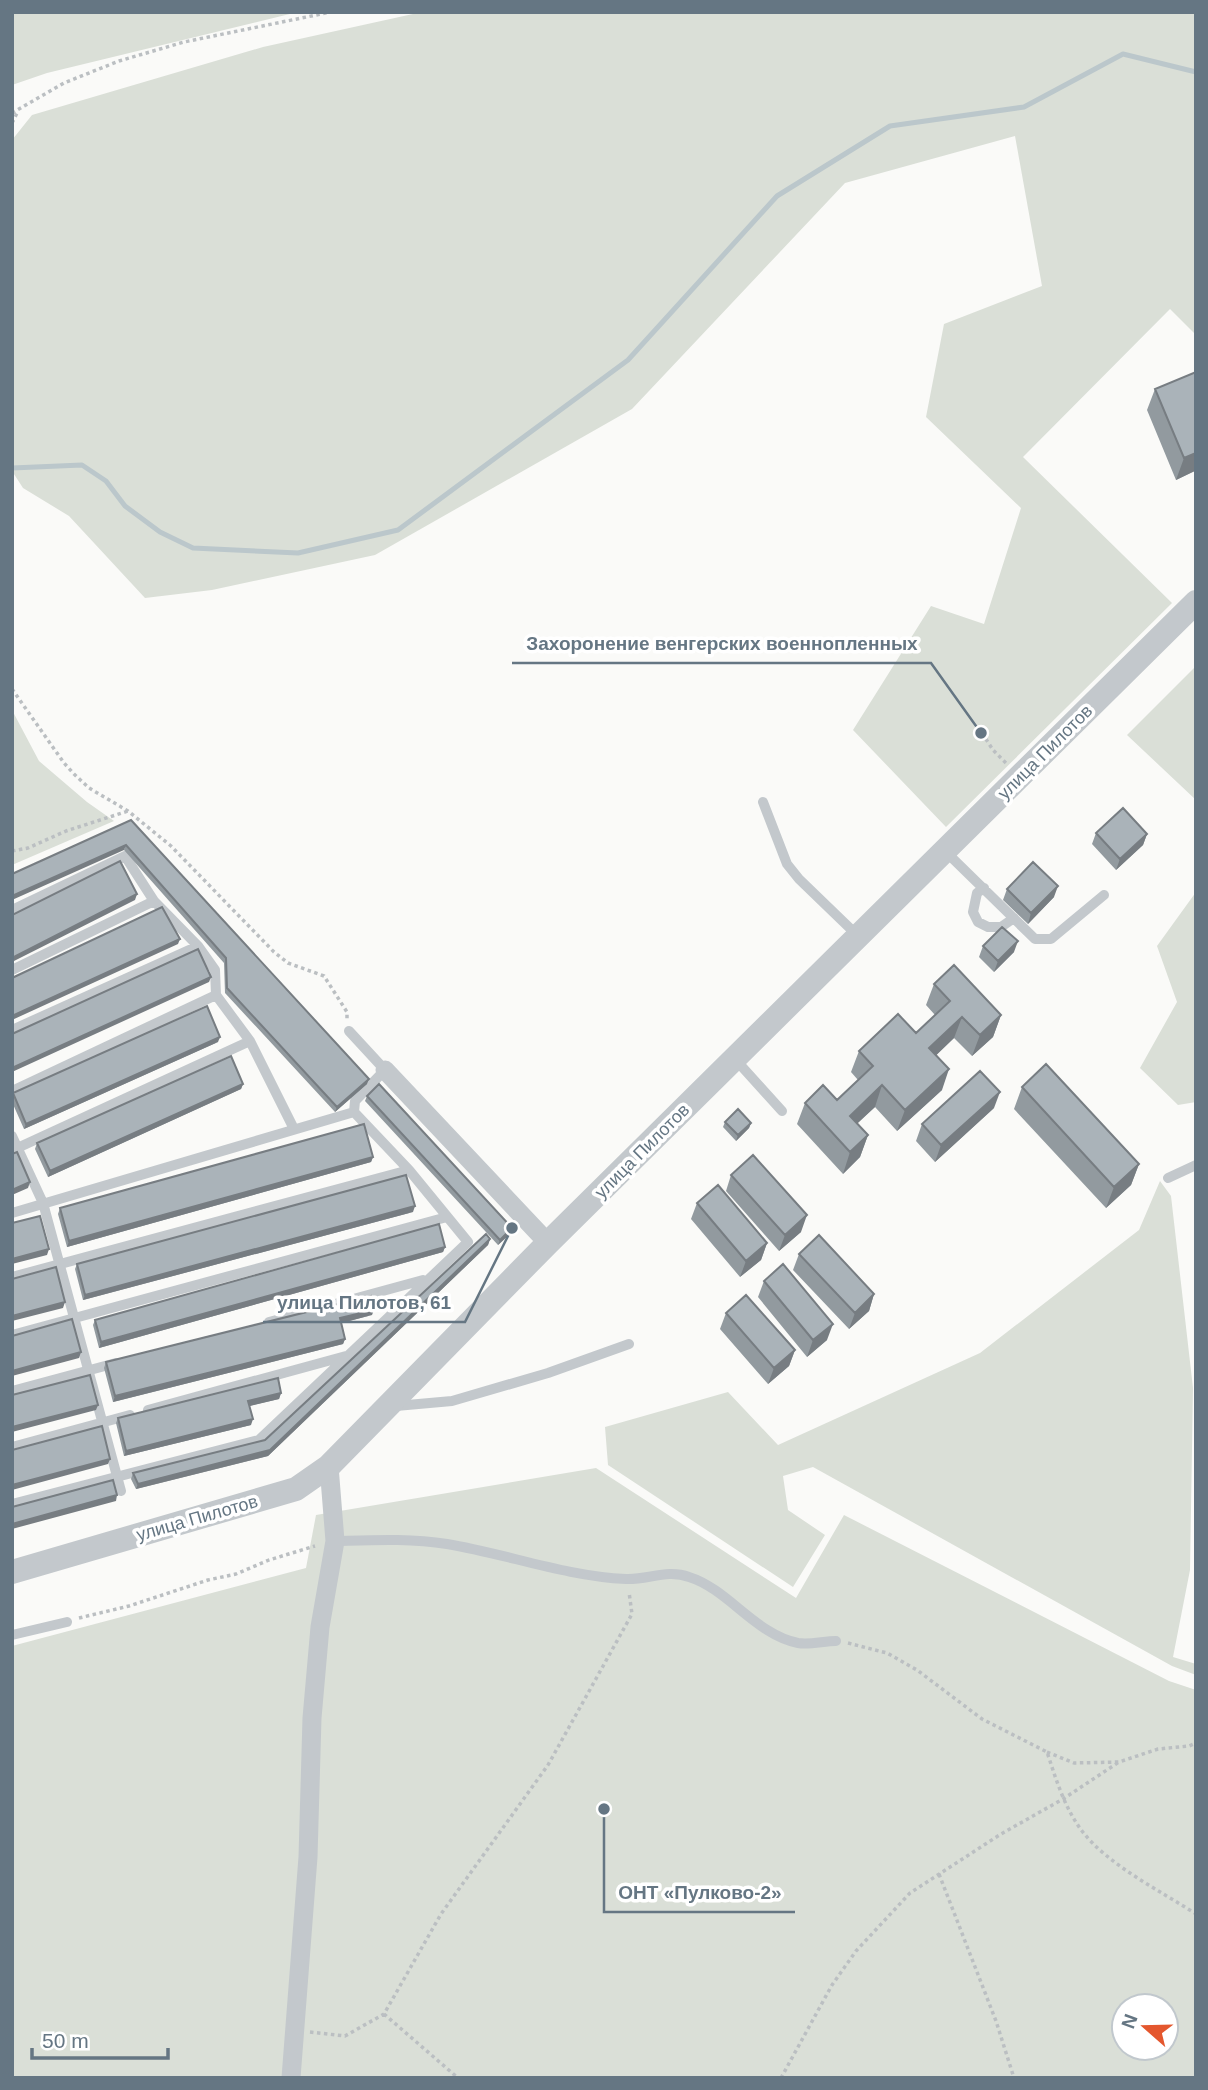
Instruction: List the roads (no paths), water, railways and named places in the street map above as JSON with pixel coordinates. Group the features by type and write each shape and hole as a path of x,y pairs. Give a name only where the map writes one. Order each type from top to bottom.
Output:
{"street":[{"name":"улица Пилотов","path":"12,1572 296,1489 329,1466 548,1244 1196,602"},
{"path":"385,1070 548,1244"},
{"path":"291,2078 308,1857 320,1627 335,1541 329,1466"}],"lane":[{"path":"763,802 787,864 799,879 859,936"},
{"path":"945,851 1035,939 1051,939 1104,895"},
{"path":"12,911 125,856 154,901 198,946 215,970 216,995 250,1041 294,1129"},
{"path":"984,888 977,893 973,912 978,922 988,927 1001,927 1014,918"},
{"path":"12,970 154,901"},
{"path":"12,1030 198,946"},
{"path":"12,1091 216,995"},
{"path":"12,1504 259,1440 468,1242 409,1170 354,1112 355,1101 385,1070 349,1031"},
{"path":"15,1149 250,1041"},
{"path":"735,1059 782,1111"},
{"path":"12,1213 354,1112"},
{"path":"12,1136 15,1149 43,1203 121,1491"},
{"path":"1168,1178 1196,1165"},
{"path":"12,1277 409,1170"},
{"path":"12,1335 447,1217"},
{"path":"258,1325 427,1279"},
{"path":"388,1407 452,1401 548,1373 629,1344"},
{"path":"12,1447 347,1355"},
{"path":"12,1391 128,1360"},
{"path":"335,1541 416,1540 451,1545 532,1564 627,1579 670,1572 705,1583 744,1615 799,1643 836,1641"},
{"path":"12,1635 66,1622"}],"waterway":[{"path":"12,468 82,465 106,481 125,506 160,532 193,548 298,553 398,530 628,360 777,196 890,126 1024,107 1123,54 1196,72"}],"place":[{"name":"Захоронение венгерских военнопленных","path":"981,733"},
{"name":"улица Пилотов, 61","path":"512,1228"},
{"name":"ОНТ «Пулково-2»","path":"604,1809"}]}
